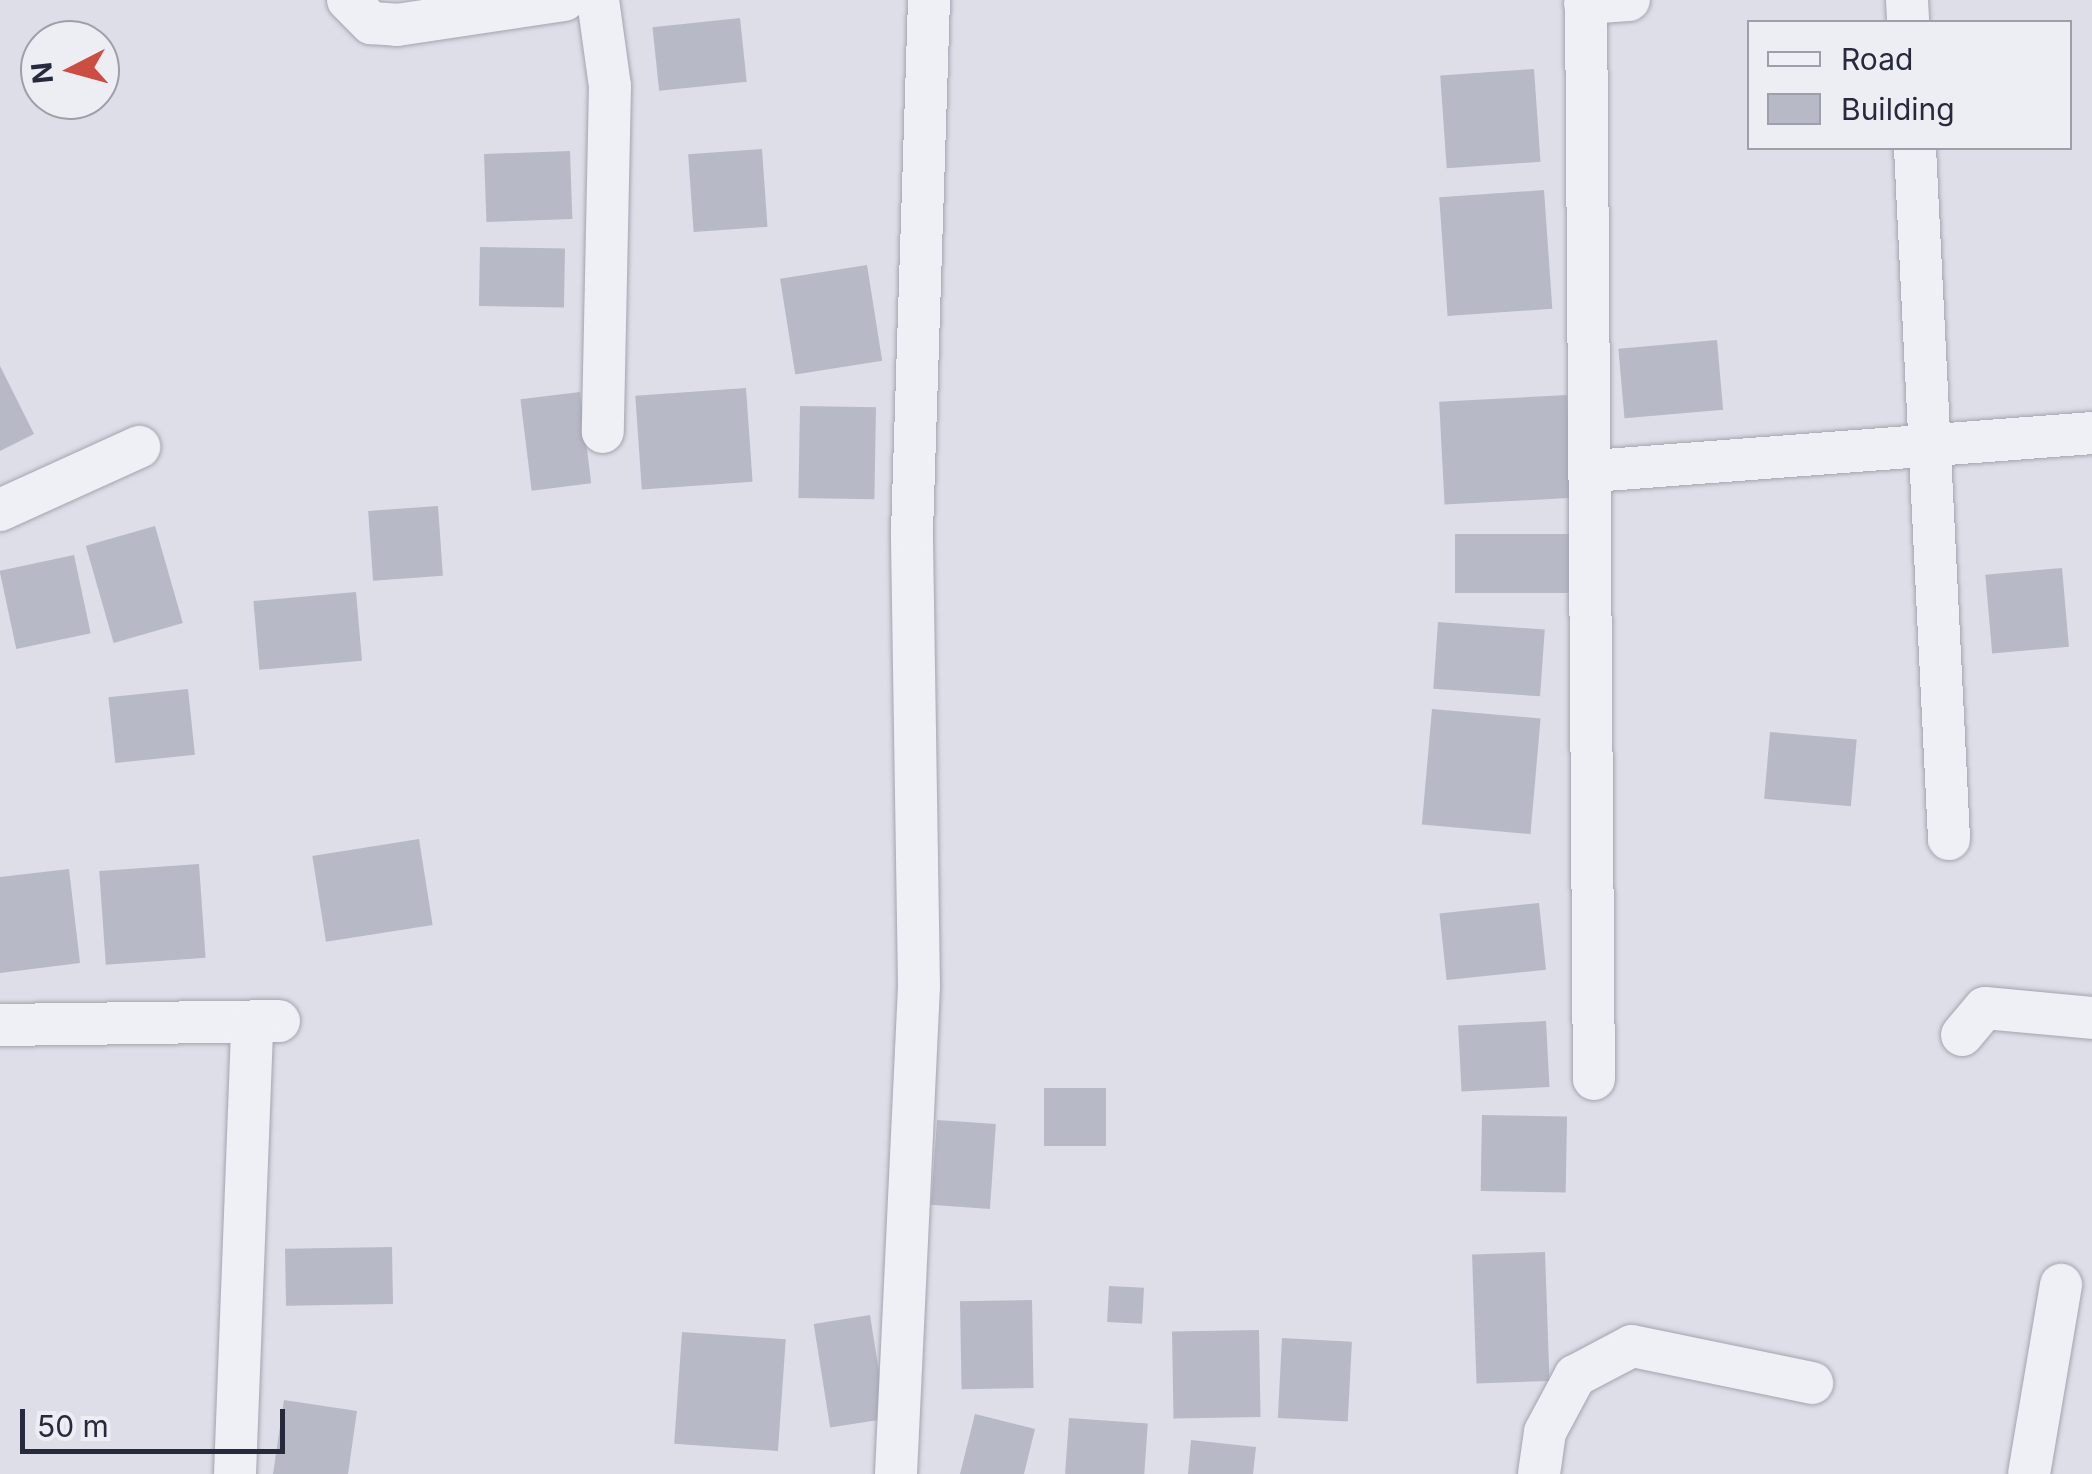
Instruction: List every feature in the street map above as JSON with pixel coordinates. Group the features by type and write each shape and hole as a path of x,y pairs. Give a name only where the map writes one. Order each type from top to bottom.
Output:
{"street":[{"path":"348,0 371,23 397,26 564,0"},
{"path":"598,0 610,86 602,432"},
{"path":"896,1474 918,1024 912,532 929,0"},
{"path":"1594,1079 1593,471 1586,1 1629,0"},
{"path":"1915,150 1949,838"},
{"path":"1593,471 1931,440 2092,433"},
{"path":"0,510 139,447"},
{"path":"1962,1036 1985,1008 2092,1018"},
{"path":"0,1025 266,1022 235,1474"},
{"path":"2029,1474 2061,1285"},
{"path":"1539,1474 1545,1432 1575,1376 1632,1346 1812,1382"}],"building":[{"path":"740,18 747,82 659,91 652,27"},
{"path":"1534,69 1540,162 1447,168 1440,76"},
{"path":"762,149 767,227 694,232 688,154"},
{"path":"570,151 572,219 486,222 484,154"},
{"path":"1544,190 1552,309 1448,316 1439,197"},
{"path":"480,247 565,248 564,307 479,306"},
{"path":"867,265 882,361 795,375 780,279"},
{"path":"1717,340 1723,410 1624,418 1618,349"},
{"path":"0,366 34,434 0,451"},
{"path":"746,388 753,482 642,490 635,396"},
{"path":"580,392 591,483 532,491 520,399"},
{"path":"1567,395 1572,498 1445,505 1439,402"},
{"path":"800,406 876,407 874,499 798,498"},
{"path":"438,506 443,576 373,581 368,511"},
{"path":"155,526 183,623 114,643 86,546"},
{"path":"1455,534 1577,534 1577,593 1455,593"},
{"path":"74,555 91,633 16,649 0,571"},
{"path":"2062,568 2069,647 1992,653 1985,575"},
{"path":"356,592 362,661 259,670 253,601"},
{"path":"1438,622 1545,629 1540,696 1433,689"},
{"path":"188,689 195,755 115,763 108,697"},
{"path":"1432,709 1541,718 1530,834 1422,825"},
{"path":"1770,732 1857,740 1851,806 1764,799"},
{"path":"419,839 433,925 326,942 312,856"},
{"path":"199,864 206,958 106,965 99,871"},
{"path":"69,869 80,963 0,973 0,877"},
{"path":"1539,903 1546,970 1447,980 1440,913"},
{"path":"1546,1021 1549,1087 1462,1092 1458,1026"},
{"path":"1044,1088 1106,1088 1106,1146 1044,1146"},
{"path":"1482,1115 1567,1116 1566,1192 1481,1191"},
{"path":"937,1120 996,1124 990,1209 931,1205"},
{"path":"392,1247 393,1304 286,1306 285,1249"},
{"path":"1545,1252 1550,1381 1477,1383 1472,1255"},
{"path":"1109,1286 1144,1288 1142,1324 1107,1322"},
{"path":"1032,1300 1034,1388 962,1389 960,1301"},
{"path":"870,1315 886,1419 830,1428 814,1324"},
{"path":"1259,1330 1261,1417 1174,1419 1172,1332"},
{"path":"682,1332 786,1339 778,1451 674,1444"},
{"path":"1282,1338 1352,1342 1348,1422 1278,1418"},
{"path":"284,1400 357,1411 348,1474 273,1474"},
{"path":"975,1414 1035,1429 1024,1474 960,1474"},
{"path":"1069,1418 1148,1424 1144,1474 1065,1474"},
{"path":"1191,1440 1256,1447 1253,1474 1188,1474"}]}
